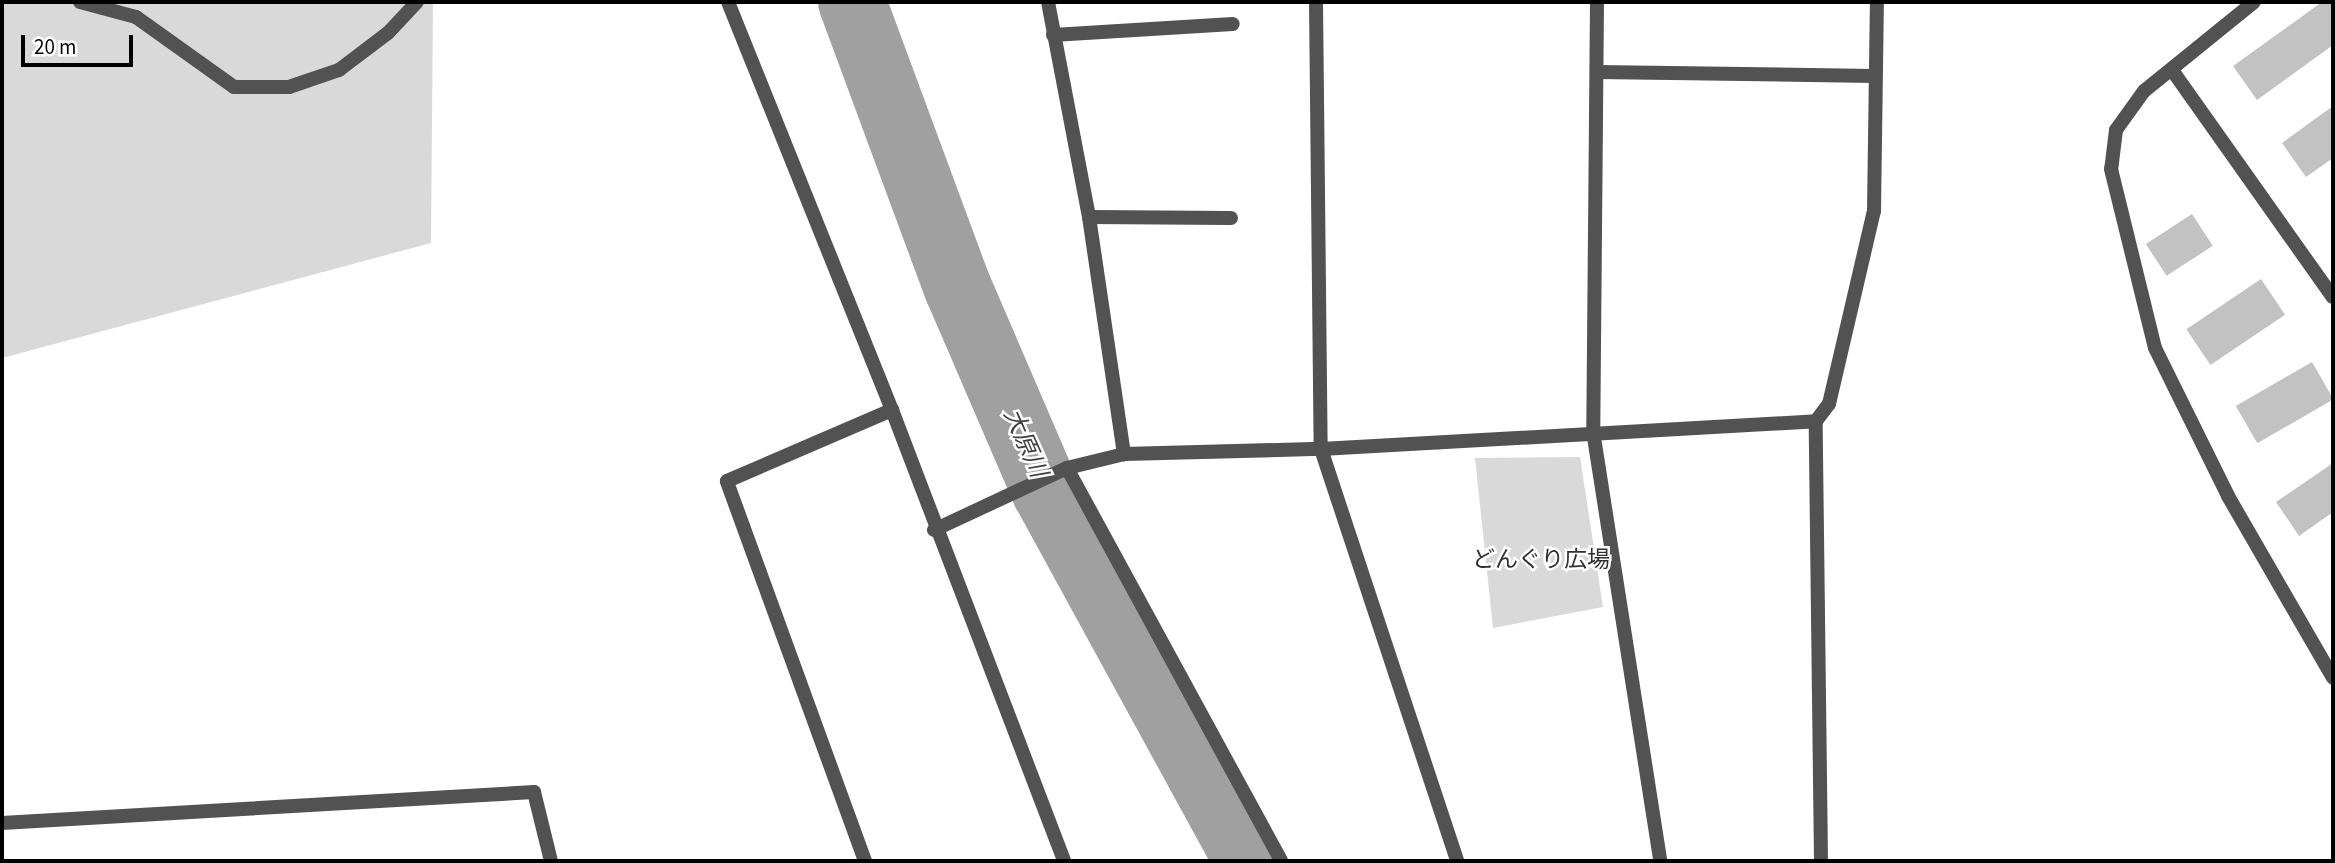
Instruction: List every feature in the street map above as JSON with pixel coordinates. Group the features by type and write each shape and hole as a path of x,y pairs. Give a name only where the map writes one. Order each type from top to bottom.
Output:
{"street":[{"path":"80,2 136,17 234,87 289,87 340,70 388,33 417,2"},
{"path":"728,2 892,410 934,530 1064,861"},
{"path":"1048,2 1089,217 1124,454"},
{"path":"1316,2 1321,449 1457,861"},
{"path":"1597,2 1593,431 1660,861"},
{"path":"1821,861 1816,421 1829,404 1874,211 1877,2"},
{"path":"2254,2 2144,91 2116,130 2111,169 2155,348 2228,496 2333,678"},
{"path":"1053,35 1233,24"},
{"path":"2172,71 2333,297"},
{"path":"1597,72 1875,76"},
{"path":"1089,217 1231,218"},
{"path":"865,861 727,481 892,410"},
{"path":"934,530 1067,468 1124,454 1321,449 1593,431 1816,421"},
{"path":"1067,468 1281,861"},
{"path":"2,823 534,792 551,861"}],"green space":[{"path":"2,2 433,2 431,243 2,358"},
{"name":"どんぐり広場","path":"1580,457 1603,607 1493,628 1475,458"}],"building":[{"path":"2322,2 2333,2 2333,45 2257,100 2233,66"},
{"path":"2333,106 2333,158 2306,177 2282,143"},
{"path":"2192,214 2213,246 2167,276 2146,244"},
{"path":"2261,279 2285,315 2210,365 2186,329"},
{"path":"2312,362 2333,400 2257,443 2236,406"},
{"path":"2333,463 2333,512 2299,536 2276,502"}],"waterway":[{"name":"大原川","path":"852,2 958,288 1046,492 1248,861"}]}
